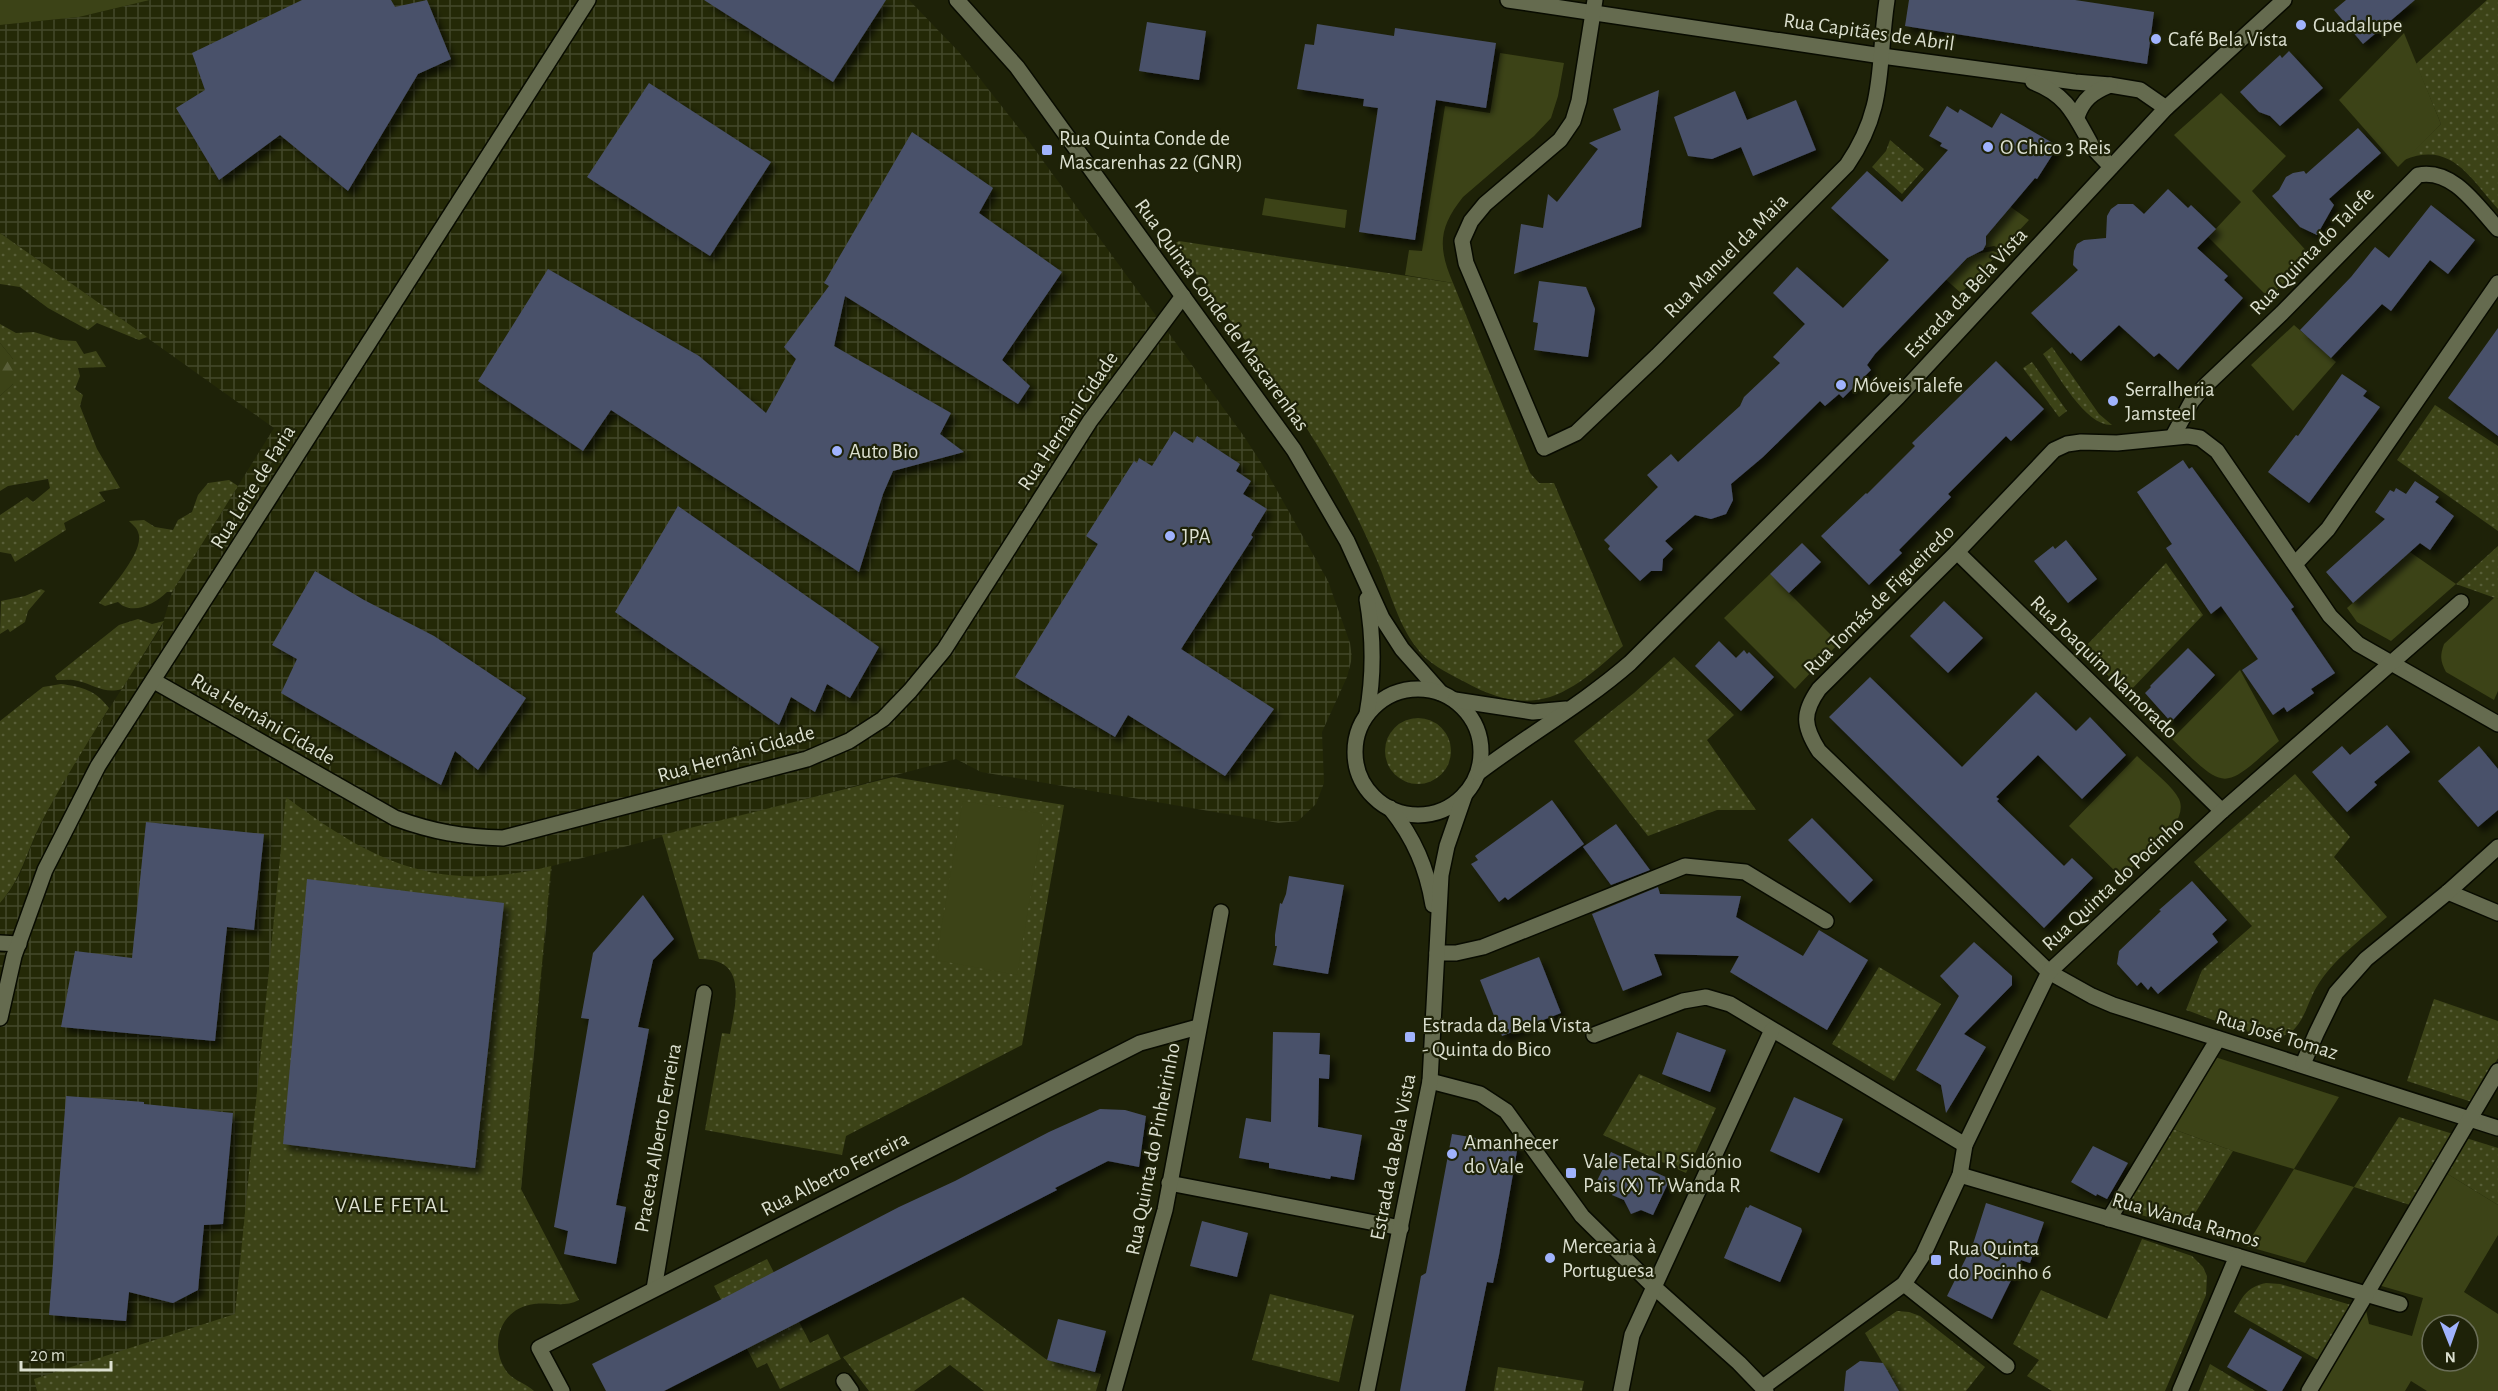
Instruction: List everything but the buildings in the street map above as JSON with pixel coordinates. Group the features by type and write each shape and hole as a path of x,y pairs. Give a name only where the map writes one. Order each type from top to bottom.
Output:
{"street":[{"name":"Rua Leite de Faria","path":"0,1018 19,944 45,870 98,766 588,0"},
{"name":"Rua Quinta Conde de Mascarenhas","path":"957,0 1017,67 1294,450 1347,541 1365,584 1401,649 1448,696"},
{"name":"Rua Capitães de Abril","path":"1509,0 1594,6 1882,56 2110,85 2140,90 2166,108"},
{"name":"Rua Manuel da Maia","path":"1594,6 1579,101 1573,121 1560,140 1485,204 1471,221 1462,241 1466,263 1544,448 1576,433 1847,165 1862,144 1872,120 1879,89 1887,0"},
{"name":"Estrada da Bela Vista","path":"1478,773 1602,687 1630,663 1889,405 2166,108 2284,0"},
{"name":"Rua Capitães de Abril","path":"2011,74 2047,87 2067,103 2093,148 2111,167"},
{"path":"2077,117 2086,98 2110,85"},
{"name":"Rua Quinta do Talefe","path":"2174,436 2187,409 2204,387 2283,313 2418,175 2437,175 2462,188 2498,229"},
{"path":"2295,564 2328,529 2498,283"},
{"name":"Rua Hernâni Cidade","path":"154,681 395,818 426,830 461,836 503,838 807,759 849,741 882,719 910,691 944,650 1090,421 1183,296"},
{"name":"Rua Tomás de Figueiredo","path":"2049,972 1819,751 1809,735 1805,717 1810,703 1820,688 1957,552 2054,450 2067,444 2081,442 2137,442 2174,436 2200,438 2217,451 2330,616 2358,644 2498,724"},
{"name":"Rua Joaquim Namorado","path":"1957,552 2222,811"},
{"name":"Rua Quinta Conde de Mascarenhas","path":"1365,584 1372,626 1373,657 1372,682 1366,714"},
{"name":"Rua Quinta do Pocinho","path":"1764,1389 1904,1284 1923,1255 1960,1175 1965,1145 2049,972 2222,811 2461,602"},
{"path":"1465,794 1449,807 1430,814 1409,814 1390,808 1372,795 1360,777 1355,756 1357,734 1366,714 1381,700 1400,691 1421,688 1448,696 1533,712 1569,708"},
{"path":"1437,928 1441,875 1447,846 1465,794 1478,773 1482,753 1478,732 1469,714 1448,696"},
{"path":"1390,808 1409,835 1428,876 1437,928"},
{"path":"2303,1064 2336,993 2366,959 2448,892 2498,847"},
{"path":"1437,953 1456,953 1483,947 1685,866 1744,872 1826,921"},
{"path":"2448,892 2498,913"},
{"name":"Rua Quinta do Pinheirinho","path":"1114,1391 1151,1263 1169,1183 1221,912"},
{"name":"Estrada da Bela Vista","path":"1367,1391 1430,1081 1437,928"},
{"path":"0,943 19,944"},
{"name":"Rua José Tomaz","path":"2049,972 2092,996 2114,1005 2498,1128"},
{"name":"Praceta Alberto Ferreira","path":"654,1289 704,993"},
{"path":"1594,1035 1683,1001 1706,997 1730,1004 1965,1145"},
{"name":"Rua Alberto Ferreira","path":"562,1391 539,1348 1140,1042 1198,1028"},
{"path":"1622,1391 1632,1335 1772,1030"},
{"path":"2109,1219 2218,1039"},
{"path":"2309,1391 2498,1071"},
{"path":"1430,1081 1480,1094 1506,1111 1582,1216 1653,1286 1764,1389"},
{"name":"Rua Wanda Ramos","path":"1960,1175 2400,1304"},
{"path":"1169,1183 1401,1228"},
{"path":"2180,1391 2237,1256"},
{"path":"1904,1284 2007,1365"}],"shaded area":[{"path":"150,0 909,0 959,52 1022,132 1243,435 1262,464 1328,581 1350,643 1352,658 1347,677 1322,732 1324,783 1316,804 1298,821 1279,823 981,772 956,759 552,866 521,1189 368,1391 0,1391 0,903 20,874 37,832 61,784 162,626 172,592 274,428 0,233 0,25 79,17"}],"green space":[{"path":"0,0 150,0 79,17 0,25"},
{"path":"2487,0 2498,0 2498,209 2458,165 2447,159 2435,155 2420,155 2404,160 2441,124 2416,64"},
{"path":"2404,33 2441,124 2398,167 2339,100"},
{"path":"1500,53 1564,63 1551,118 1534,136 1463,197 1455,208 1443,239 1445,259 1453,283 1405,275 1409,250 1422,251 1445,106 1490,113"},
{"path":"2221,93 2286,156 2252,191 2311,256 2269,298 2208,237 2241,202 2174,135"},
{"path":"1890,140 1924,169 1902,194 1872,167 1886,151"},
{"path":"1987,190 2029,220 2002,249 1994,246 1984,248 1986,236 2001,219 1978,199"},
{"path":"1265,198 1347,210 1345,228 1262,215"},
{"path":"0,233 147,337 139,340 97,323 88,330 48,308 20,287 0,284"},
{"path":"1179,241 1453,283 1530,473 1539,483 1554,483 1623,646 1567,690 1530,701 1488,693 1444,671 1426,658 1403,627 1369,542 1327,461 1267,370 1174,244"},
{"path":"1926,246 1954,272 1969,255 1993,251 1999,253 1961,293 1918,255"},
{"path":"0,324 16,333 34,332 60,340 76,341 84,354 96,351 106,367 78,368 80,376 75,389 83,395 80,406 97,449 120,488 99,492 105,501 64,523 66,530 15,562 11,554 0,552 0,515 27,497 33,502 50,488 48,479 8,486 0,491 0,396 13,384 13,359 0,343"},
{"path":"2294,325 2336,362 2293,411 2251,365"},
{"path":"0,343 13,359 13,384 0,396"},
{"path":"2052,347 2099,414 2112,425 2102,423 2092,417 2073,397 2043,354"},
{"path":"2032,362 2067,411 2059,417 2023,368"},
{"path":"2435,405 2498,446 2498,531 2397,460"},
{"path":"229,480 238,486 172,592 167,592 156,601 143,607 130,608 118,602 105,606 99,603 126,569 137,549 138,532 129,521 144,520 155,527 173,530 178,520 192,512 198,495 208,483"},
{"path":"2498,546 2498,599 2456,584"},
{"path":"2410,552 2456,584 2391,641 2357,622 2347,608"},
{"path":"2166,563 2203,615 2127,694 2082,650"},
{"path":"1770,574 1839,643 1795,689 1724,618"},
{"path":"41,589 45,591 28,611 25,622 10,632 8,629 0,634 1,601 25,596"},
{"path":"2495,597 2498,599 2498,691 2494,700 2446,672 2441,658 2444,644"},
{"path":"138,619 152,624 164,621 122,689 105,690 76,680 57,680 55,676 119,625"},
{"path":"1674,657 1734,715 1707,740 1756,810 1717,810 1648,836 1574,741 1634,693"},
{"path":"2240,670 2279,741 2246,769 2225,779 2204,769 2172,739"},
{"path":"61,684 88,690 99,697 109,708 56,795 13,885 0,903 0,721 43,687"},
{"path":"1418,718 1431,720 1446,733 1451,751 1449,764 1436,779 1418,784 1405,782 1390,769 1385,751 1387,738 1400,723"},
{"path":"2137,756 2171,788 2179,799 2181,809 2177,820 2161,842 2121,877 2069,826"},
{"path":"2295,774 2350,837 2334,857 2387,917 2348,950 2331,968 2316,988 2298,1025 2286,1035 2269,1037 2186,1010 2202,970 2252,926 2194,862"},
{"path":"893,777 1064,805 1022,1045 846,1136 842,1155 705,1130 722,1033 730,1034 735,1009 735,984 732,974 725,966 715,961 699,959 662,835"},
{"path":"286,797 349,840 380,856 410,867 442,874 475,876 511,874 551,866 521,1189 579,1300 568,1304 534,1304 522,1307 506,1320 501,1330 498,1351 501,1362 510,1375 534,1391 37,1391 34,1379 235,1314"},
{"path":"963,801 1044,814 1017,975 936,960"},
{"path":"1879,967 1941,1004 1894,1081 1832,1044"},
{"path":"2434,999 2498,1021 2498,1058 2472,1102 2407,1081"},
{"path":"2215,1057 2339,1097 2294,1169 2233,1151 2173,1129"},
{"path":"1639,1074 1716,1108 1686,1173 1603,1135"},
{"path":"2399,1117 2453,1134 2410,1205 2354,1187"},
{"path":"2173,1129 2233,1151 2186,1228 2124,1210"},
{"path":"2466,1138 2498,1148 2498,1205 2446,1173"},
{"path":"2294,1169 2354,1187 2305,1263 2246,1246"},
{"path":"2446,1173 2498,1205 2498,1235 2464,1292 2498,1314 2498,1391 2427,1391 2411,1381 2405,1391 2317,1391 2366,1310 2369,1324 2412,1336 2423,1298 2378,1285"},
{"path":"2142,1239 2192,1256 2203,1267 2207,1276 2206,1295 2165,1391 2052,1391 2027,1376 2039,1360 2013,1344 2041,1290 2107,1319"},
{"path":"767,1259 810,1343 828,1334 841,1359 780,1389 767,1363 757,1368 714,1286"},
{"path":"2266,1283 2280,1284 2351,1305 2318,1360 2234,1312 2246,1293"},
{"path":"1270,1294 1354,1315 1339,1382 1252,1360"},
{"path":"963,1297 1047,1360 1101,1374 1096,1391 984,1391 950,1365 914,1391 869,1391 843,1357"},
{"path":"1897,1311 1920,1316 1985,1367 1966,1391 1899,1391 1865,1333"},
{"path":"2210,1364 2255,1391 2199,1391"},
{"path":"1498,1367 1584,1381 1582,1391 1494,1391"}],"place":[{"name":"Guadalupe","path":"2301,25"},
{"name":"Café Bela Vista","path":"2156,39"},
{"name":"O Chico 3 Reis","path":"1988,147"},
{"name":"Rua Quinta Conde de Mascarenhas 22 (GNR)","path":"1047,150"},
{"name":"Móveis Talefe","path":"1841,385"},
{"name":"Serralheria Jamsteel","path":"2113,401"},
{"name":"Auto Bio","path":"837,451"},
{"name":"JPA","path":"1170,536"},
{"name":"Estrada da Bela Vista - Quinta do Bico","path":"1410,1037"},
{"name":"Amanhecer do Vale","path":"1452,1154"},
{"name":"Vale Fetal R Sidónio Pais (X) Tr Wanda R","path":"1571,1173"},
{"name":"Mercearia à Portuguesa","path":"1550,1258"},
{"name":"Rua Quinta do Pocinho 6","path":"1936,1260"}],"district":[{"name":"VALE FETAL","path":"392,1205"}]}
